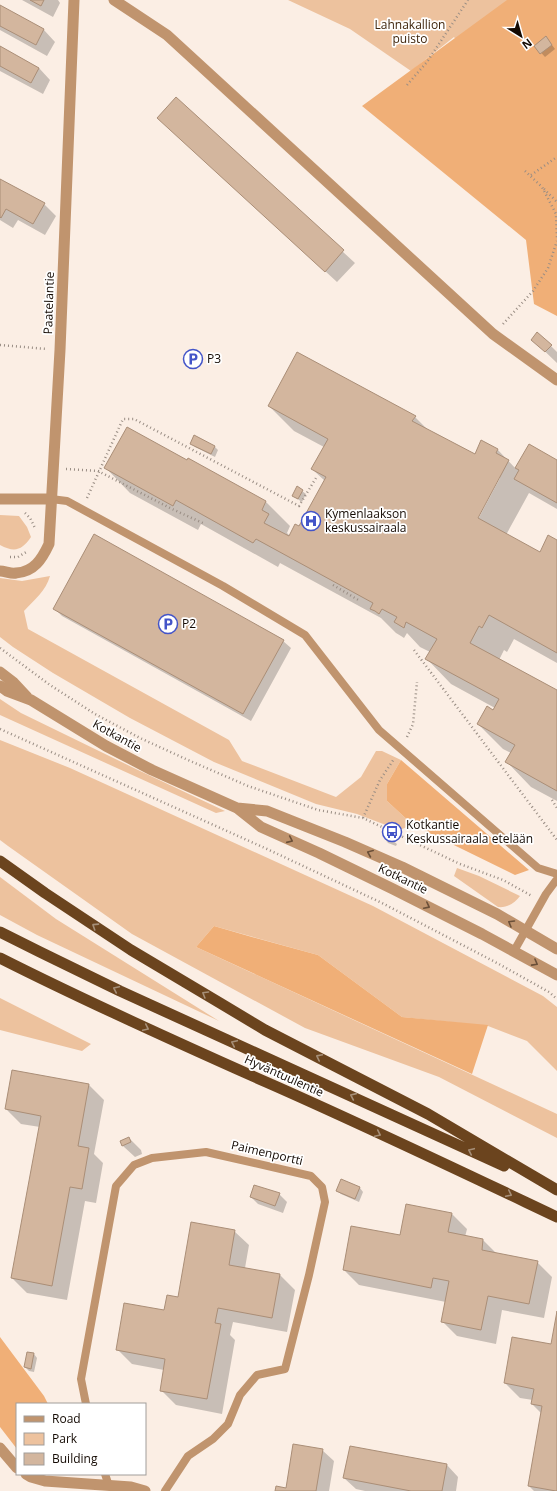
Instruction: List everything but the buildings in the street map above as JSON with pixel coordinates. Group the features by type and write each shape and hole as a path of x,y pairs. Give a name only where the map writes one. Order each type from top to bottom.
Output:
{"highway":[{"path":"0,861 131,950 265,1030 428,1114 557,1190"},
{"name":"Hyväntuulentie","path":"0,932 120,991 557,1190"},
{"name":"Hyväntuulentie","path":"0,958 192,1050 266,1082 557,1218"},
{"path":"0,966 60,988"}],"street":[{"name":"Paatelantie","path":"0,571 15,574 31,569 43,558 49,544 60,350 74,0"},
{"path":"114,0 167,35 493,334 557,380"},
{"path":"0,498 51,499"},
{"name":"Kotkantie","path":"0,672 13,682 31,700"},
{"name":"Kotkantie","path":"0,686 7,691 31,700 106,746 152,770 237,808 260,827 320,853 393,889 514,951 557,975"},
{"name":"Kotkantie","path":"237,808 267,811 345,842 402,867 497,914 557,949"},
{"path":"0,1448 16,1467"},
{"path":"28,1475 45,1481 131,1487 145,1491"}],"lane":[{"path":"51,499 66,501 82,509 223,586 305,635 379,730 538,868 557,874"},
{"path":"514,951 546,894 557,879"},
{"name":"Paimenportti","path":"86,1403 81,1379 116,1186 134,1165 152,1158 206,1152 310,1176 322,1187 325,1202 285,1370 257,1375 240,1395 228,1424 213,1439 188,1456 165,1491"},
{"path":"105,1475 108,1486"}],"path":[{"path":"407,85 427,62 468,0"},
{"path":"530,175 557,157"},
{"path":"525,171 557,202"},
{"path":"493,334 532,291 548,268 557,240 556,214 542,187"},
{"path":"0,344 60,350"},
{"path":"82,509 123,419 134,419 299,506 316,478"},
{"path":"65,469 98,471 172,509 205,524"},
{"path":"24,508 24,512 30,518 35,528 35,534"},
{"path":"4,556 18,557 28,551 32,546"},
{"path":"333,585 360,601"},
{"path":"0,648 50,685 95,714 140,738 248,786 318,810 363,818 460,864 503,880 524,892"},
{"path":"414,650 557,840"},
{"path":"363,818 380,780 401,749 413,724 417,682"},
{"path":"0,729 267,849 382,903 517,974 557,998"},
{"path":"552,800 557,808"}],"green space":[{"name":"Lahnakallion puisto","path":"288,0 557,0 483,79 454,37 411,71 350,29"},
{"path":"0,515 19,516 27,527 31,537 18,549 10,549 0,545"},
{"path":"50,576 43,591 24,611 28,629 229,740 242,761 336,797 361,777 376,751 382,751 401,760 387,784 387,801 413,825 399,830 357,814 316,804 214,762 130,718 53,673 13,647 0,637 0,578 22,581"},
{"path":"0,699 21,713 225,811 216,813 0,715"},
{"path":"0,740 70,768 373,906 543,996 557,1007 557,1071 527,1041 488,1026 402,1017 318,955 214,926 196,947 557,1114 557,1138 439,1077 305,1028 132,934 8,846 0,840"},
{"path":"457,868 479,876 520,896 516,901 505,907 498,907 454,876"},
{"path":"0,877 56,919 219,1021 37,935 0,915"},
{"path":"0,998 91,1044 82,1051 0,1030"}],"shaded area":[{"path":"507,0 557,0 557,316 534,304 526,240 362,106"},
{"path":"401,760 529,870 515,875 413,825 387,801 387,784"},
{"path":"214,926 318,955 402,1017 488,1025 472,1074 196,947"},
{"path":"0,1337 44,1396 48,1403 16,1403 16,1448 0,1427"}],"place":[{"name":"P3","path":"193,359"},
{"name":"Kymenlaakson keskussairaala","path":"311,521"},
{"name":"P2","path":"168,624"},
{"name":"Kotkantie Keskussairaala etelään","path":"392,832"}]}
